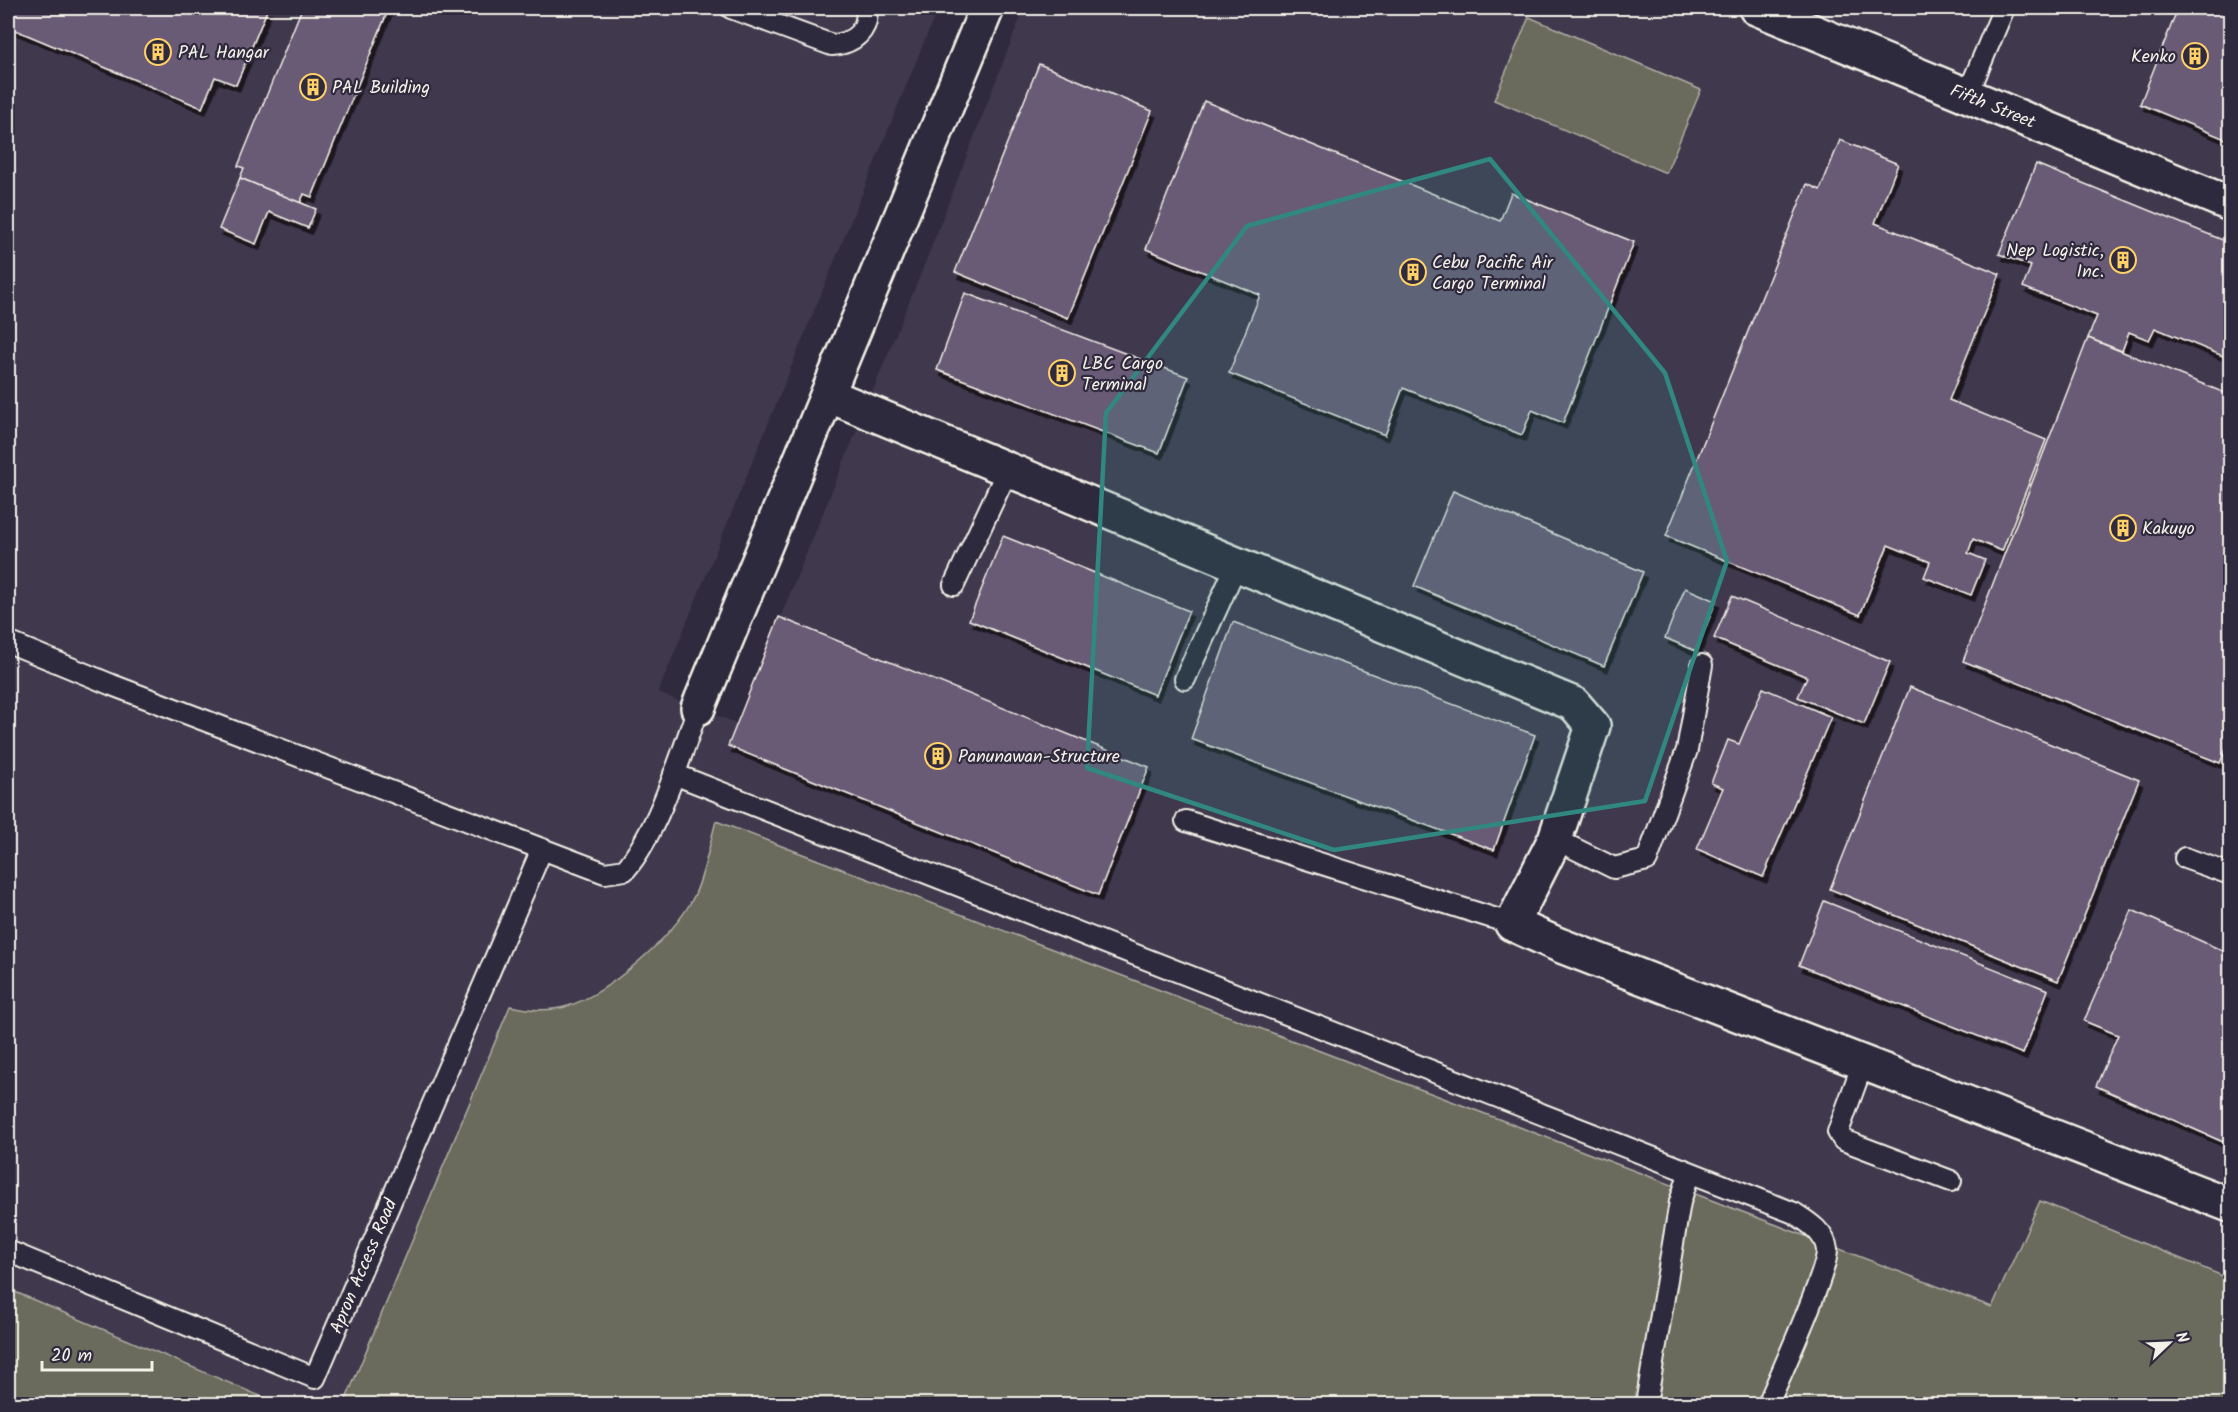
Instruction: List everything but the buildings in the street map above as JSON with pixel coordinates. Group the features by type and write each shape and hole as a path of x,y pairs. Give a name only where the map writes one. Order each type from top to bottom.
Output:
{"street":[{"path":"698,708 987,8"},
{"name":"Fifth Street","path":"1756,8 2230,204"},
{"path":"828,395 1574,704 1593,726 1555,839 1512,924 1559,945 2230,1205"}],"lane":[{"path":"731,8 832,45 843,45 861,32 866,22 866,8"},
{"path":"1967,96 2004,8"},
{"path":"954,585 1008,469"},
{"path":"1185,679 1237,564"},
{"path":"8,642 112,685 605,873 625,870 638,855 674,774 698,708"},
{"path":"1555,839 1614,868 1647,860 1687,750 1702,664"},
{"path":"674,774 1689,1174 1794,1213 1812,1225 1822,1237 1827,1250 1825,1264 1768,1404"},
{"path":"1186,821 1512,924"},
{"name":"Apron Access Road","path":"8,1251 315,1378 542,849"},
{"path":"2185,858 2230,874"},
{"path":"1863,1063 1838,1132 1843,1140 1950,1181"},
{"path":"1646,1404 1680,1202 1689,1174"}],"highlighted area":[{"path":"1490,159 1665,373 1727,561 1645,801 1334,850 1087,768 1106,413 1247,226"}],"shaded area":[{"path":"8,8 938,8 658,693 737,723 925,263 1024,8 2230,8 2230,1279 2040,1202 2230,1404 8,1404"}],"green space":[{"path":"1529,17 1701,90 1666,173 1494,100"},
{"path":"716,821 1992,1307 2040,1201 2230,1279 2230,1404 344,1404 510,1006 539,1010 568,1006 602,989 638,962 670,930 692,900 703,872"},
{"path":"8,1289 279,1404 8,1404"}],"place":[{"name":"PAL Hangar","path":"158,52"},
{"name":"Kenko","path":"2195,56"},
{"name":"PAL Building","path":"313,87"},
{"name":"Nep Logistic, Inc.","path":"2123,260"},
{"name":"Cebu Pacific Air Cargo Terminal","path":"1413,272"},
{"name":"LBC Cargo Terminal","path":"1062,373"},
{"name":"Kakuyo","path":"2123,528"},
{"name":"Panunawan-Structure","path":"938,756"}]}
